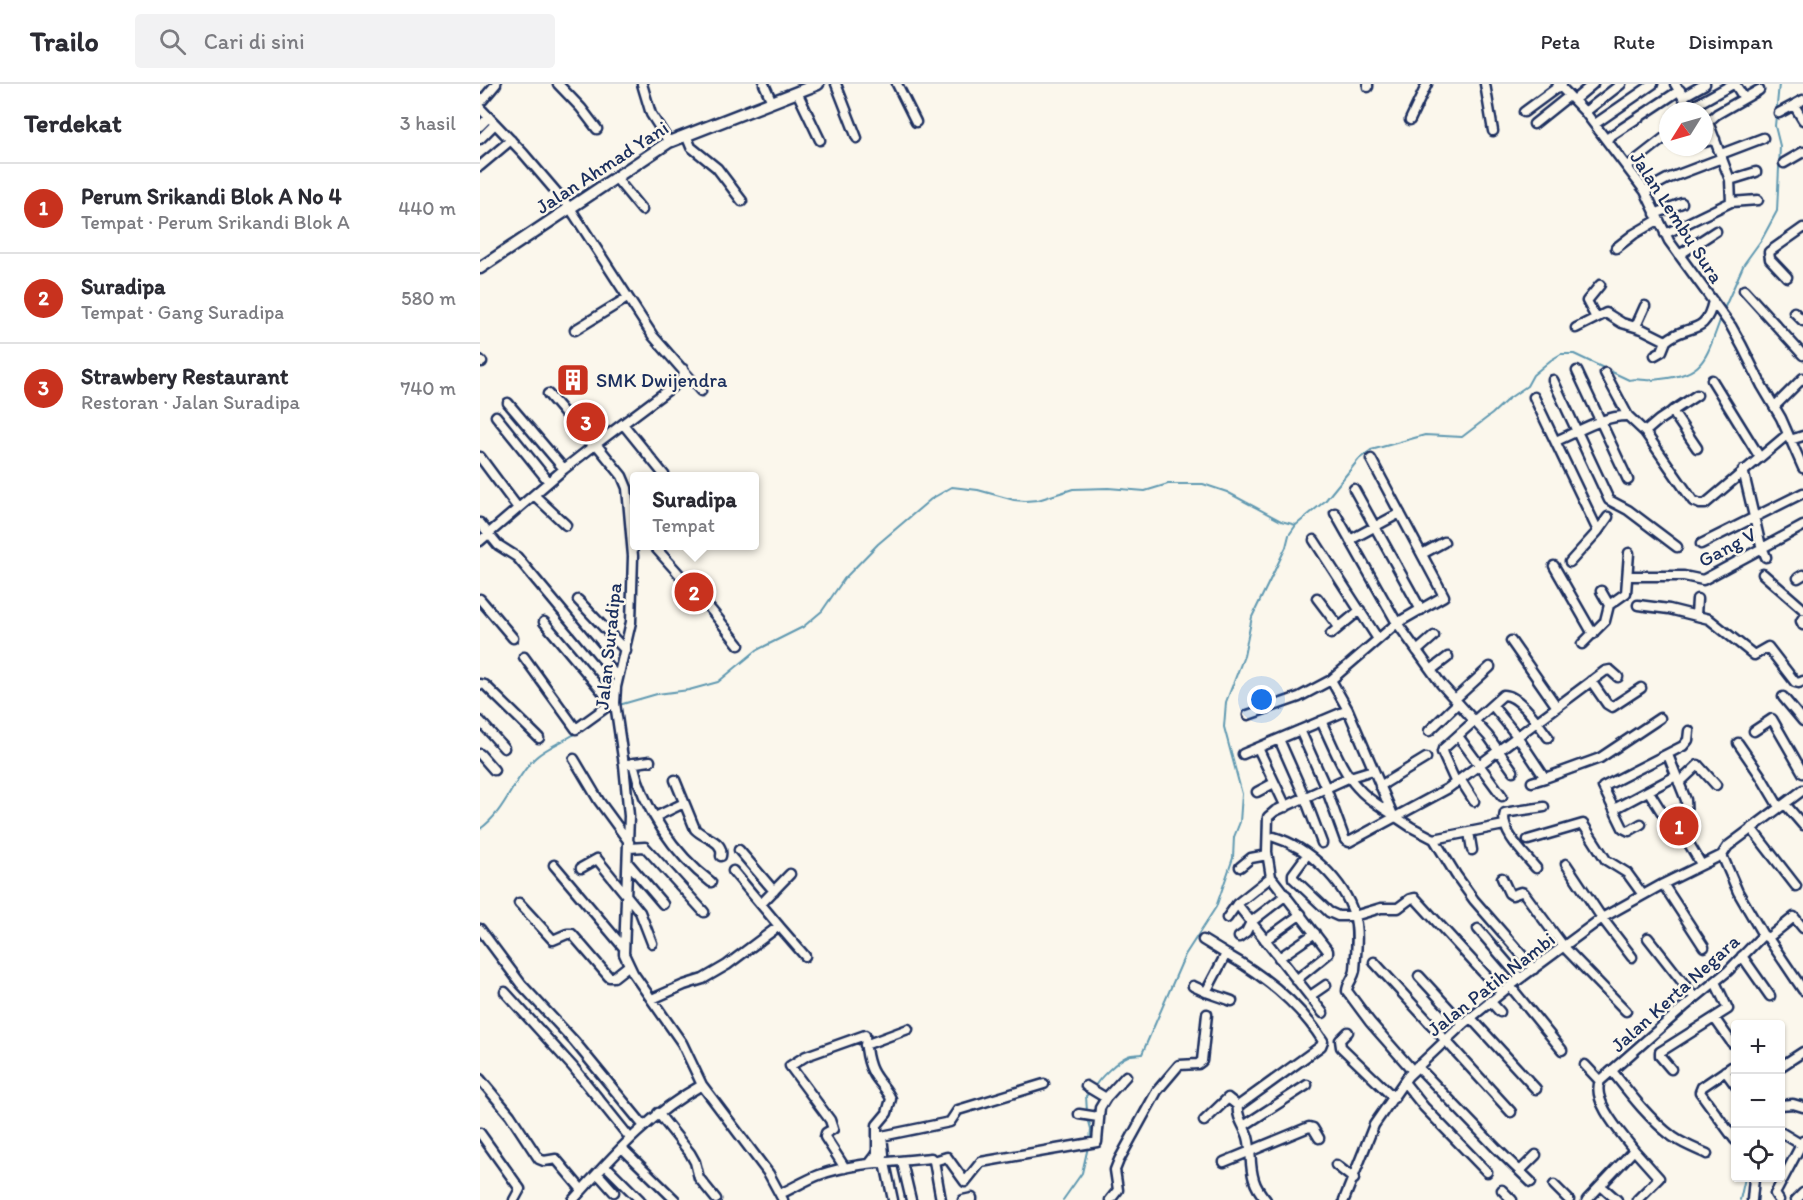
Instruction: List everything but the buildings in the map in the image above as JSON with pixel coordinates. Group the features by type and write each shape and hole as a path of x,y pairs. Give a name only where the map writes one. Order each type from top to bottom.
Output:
{"main road":[{"name":"Jalan Ahmad Yani","path":"480,268 669,142 818,84"}],"street":[{"path":"480,103 496,84"},
{"path":"558,84 597,129"},
{"path":"642,84 651,114 669,142"},
{"path":"764,84 772,102"},
{"path":"836,84 857,138"},
{"path":"897,84 916,122"},
{"path":"1410,120 1427,84"},
{"path":"1485,84 1493,131"},
{"path":"1534,124 1593,84"},
{"path":"1586,112 1621,84"},
{"path":"1595,124 1653,84"},
{"path":"1606,140 1678,88 1705,84"},
{"path":"1703,102 1734,84 1744,98"},
{"path":"1524,112 1560,85"},
{"name":"Jalan Lembu Sura","path":"1560,85 1586,112 1645,191 1665,234 1731,326 1775,406 1803,468"},
{"path":"1678,88 1687,102"},
{"path":"1731,202 1730,180 1708,122 1709,119 1759,90"},
{"path":"797,92 820,140"},
{"path":"1779,113 1803,100"},
{"path":"1794,105 1803,120"},
{"path":"480,108 570,208 653,336 701,392"},
{"path":"480,126 492,120"},
{"path":"480,139 492,120"},
{"path":"686,135 691,147 717,168 742,201"},
{"path":"1645,191 1667,179 1763,138"},
{"path":"480,166 511,140"},
{"path":"1627,167 1659,142"},
{"path":"1784,163 1803,152"},
{"path":"1730,180 1756,172"},
{"path":"615,177 642,210"},
{"path":"1665,234 1731,202 1758,200"},
{"path":"1617,248 1656,217 1682,203"},
{"path":"1787,276 1770,259 1769,252 1803,228"},
{"path":"1679,255 1716,231"},
{"path":"1596,318 1587,301 1600,285"},
{"path":"1744,290 1803,355"},
{"path":"575,330 627,298"},
{"path":"1655,355 1662,351 1666,340 1675,333 1692,330 1704,322 1714,303"},
{"path":"1636,326 1645,306"},
{"path":"1794,312 1803,321"},
{"path":"1576,328 1606,313 1622,323 1636,326 1666,340"},
{"path":"480,541 564,469 682,379 683,369"},
{"path":"1577,372 1628,480"},
{"path":"1605,373 1628,416 1644,432 1696,503 1705,504 1759,456 1789,437 1803,436"},
{"path":"1775,406 1803,378"},
{"path":"1553,380 1611,502 1628,510 1677,547"},
{"path":"1712,380 1759,456"},
{"name":"Jalan Suradipa","path":"548,394 595,445 624,481 630,510"},
{"path":"1644,432 1697,395"},
{"path":"1534,397 1598,531"},
{"path":"508,403 564,469"},
{"path":"1672,411 1696,448"},
{"path":"496,416 549,482"},
{"path":"1556,441 1600,422 1619,416 1628,416"},
{"path":"623,424 661,472"},
{"path":"480,458 518,508"},
{"path":"1248,715 1299,697 1331,680 1397,623 1444,596 1371,459"},
{"path":"1743,470 1766,557"},
{"path":"1354,489 1421,610"},
{"path":"1701,544 1803,493"},
{"path":"534,495 566,525"},
{"path":"1335,513 1397,623 1431,670 1499,750 1512,771"},
{"path":"1350,540 1400,513"},
{"path":"1570,562 1608,517"},
{"path":"480,524 504,550 517,557 618,678"},
{"name":"Gang V","path":"1628,576 1684,576 1701,581 1803,526"},
{"path":"1314,540 1378,639"},
{"path":"1422,554 1444,542"},
{"name":"Jalan Suradipa","path":"633,550 630,628 613,702 628,764 629,845 624,948 628,966 682,1043 702,1085 756,1155 782,1197"},
{"path":"658,550 739,645"},
{"path":"1582,644 1605,621 1609,605 1626,593 1629,552"},
{"path":"1554,566 1593,634"},
{"path":"1763,574 1803,609"},
{"path":"1600,591 1609,605"},
{"path":"1317,598 1340,627"},
{"path":"480,599 513,638"},
{"path":"1696,615 1697,599"},
{"path":"578,600 626,651"},
{"path":"1638,605 1696,615 1714,622 1754,655 1768,646 1795,682 1803,681"},
{"path":"1331,634 1360,610"},
{"path":"1803,618 1801,621 1803,625"},
{"path":"524,657 576,729 613,702 544,622"},
{"path":"1417,651 1434,636"},
{"path":"1511,641 1557,707"},
{"path":"1431,670 1448,657"},
{"path":"1429,731 1490,667"},
{"path":"1300,730 1347,842 1442,793 1609,669 1618,677"},
{"path":"1331,680 1348,710 1394,816"},
{"path":"1591,681 1607,704 1611,706 1641,688"},
{"path":"480,684 485,685 539,738"},
{"path":"1474,801 1458,781 1442,753 1443,749 1503,695 1508,695 1526,709 1548,737"},
{"path":"1783,698 1803,721"},
{"path":"1492,705 1517,736 1545,778"},
{"path":"1243,754 1348,710"},
{"path":"1532,782 1600,758 1660,718"},
{"path":"1754,731 1772,719 1803,773"},
{"path":"480,721 504,748"},
{"path":"1321,721 1350,777 1370,800 1434,839 1474,900 1534,969"},
{"path":"1641,824 1629,831 1626,830 1604,790 1604,785 1686,744 1689,731"},
{"path":"1458,736 1502,796"},
{"path":"1279,739 1322,843"},
{"path":"1737,743 1782,806 1803,825"},
{"path":"1258,748 1286,807"},
{"path":"480,754 494,770"},
{"path":"1668,755 1686,800 1687,840 1701,864"},
{"path":"1380,786 1426,758"},
{"path":"574,759 629,845 645,847 704,912"},
{"path":"651,761 628,764 655,817 678,849 711,882"},
{"path":"1614,809 1678,779 1698,765 1716,786"},
{"path":"1296,980 1328,954 1328,951 1271,877 1267,855 1268,817 1271,813 1350,777 1373,770"},
{"path":"675,780 695,829 700,835 719,843 722,848 721,856"},
{"path":"1257,792 1274,783"},
{"path":"1722,855 1726,848 1803,790"},
{"path":"1651,795 1678,838 1687,840"},
{"path":"655,817 684,803"},
{"path":"1536,868 1516,845 1504,825 1505,813 1544,807"},
{"path":"1528,840 1583,824 1606,860 1627,873 1643,895"},
{"path":"1434,839 1504,825"},
{"path":"1751,828 1796,886"},
{"path":"1469,832 1472,850"},
{"path":"1274,837 1288,842 1307,855 1338,882 1354,916 1354,972 1347,992 1370,1022 1415,1069 1532,1182"},
{"path":"739,850 774,891"},
{"path":"1240,867 1251,858 1267,855"},
{"path":"1307,855 1293,874 1293,878 1332,914 1354,916 1381,908 1398,908 1410,899 1416,898 1501,992"},
{"name":"Jalan Patih Nambi","path":"1344,1200 1372,1128 1415,1069 1470,1017 1602,918 1722,855"},
{"name":"Jalan Kerta Negara","path":"1599,1080 1715,982 1765,936 1738,892 1722,855"},
{"path":"581,868 597,859 640,912 652,943"},
{"path":"628,863 663,904"},
{"path":"1566,864 1602,918 1632,957"},
{"path":"554,865 624,948"},
{"path":"734,871 805,956"},
{"path":"761,904 790,874"},
{"path":"1227,918 1237,904 1271,877"},
{"path":"1502,878 1509,893 1512,895 1521,891 1524,893 1564,947 1626,1011"},
{"path":"1663,884 1704,947"},
{"path":"1239,937 1246,932 1251,922 1286,895"},
{"path":"519,903 553,940 572,934 609,977 614,977 628,966"},
{"path":"1237,904 1323,1013"},
{"path":"1265,940 1301,914"},
{"path":"1803,928 1794,917 1765,936 1803,990"},
{"path":"652,999 703,979 727,965 779,926"},
{"path":"480,929 521,984 574,1041 643,1125"},
{"path":"1478,929 1520,978"},
{"path":"1279,958 1315,933"},
{"path":"1648,938 1695,998"},
{"path":"1203,940 1247,966 1286,995 1305,1015 1323,1043 1321,1047 1238,1106"},
{"path":"1206,992 1226,954"},
{"path":"1742,956 1770,996"},
{"path":"1374,962 1511,1112"},
{"path":"1419,976 1463,1024"},
{"path":"1671,1069 1660,1056 1660,1052 1727,1011 1728,1007 1715,982"},
{"path":"1310,996 1326,985"},
{"path":"1193,986 1232,1002"},
{"path":"1509,986 1562,1050"},
{"path":"505,992 573,1067 630,1138"},
{"path":"1490,1001 1500,1012"},
{"path":"1110,1200 1118,1190 1115,1170 1119,1160 1159,1088 1179,1065 1198,1064 1202,1061 1207,1014"},
{"path":"1470,1017 1536,1089"},
{"path":"1715,1019 1731,1042"},
{"path":"865,1045 908,1029"},
{"path":"1348,1032 1340,1040 1341,1047 1394,1098"},
{"path":"845,1168 825,1137 826,1133 833,1129 830,1120 790,1066 801,1058 865,1035 865,1045 872,1071 891,1099 887,1113 877,1125 877,1154 870,1163"},
{"path":"1785,1064 1803,1052"},
{"path":"1586,1065 1599,1080 1598,1097 1634,1150 1659,1176 1637,1200"},
{"path":"1731,1067 1702,1087 1700,1092 1731,1135"},
{"path":"1612,1071 1665,1130 1677,1139 1707,1154"},
{"path":"1725,1071 1731,1079"},
{"path":"782,1197 816,1176 870,1163 930,1158 934,1161 947,1157 965,1182 981,1162 1097,1142 1100,1108 1126,1076"},
{"path":"480,1079 503,1107 539,1159 544,1161 556,1159 582,1190"},
{"path":"1404,1082 1421,1104 1486,1172"},
{"path":"893,1200 882,1163 884,1154 882,1136 950,1122 958,1110 1044,1084"},
{"path":"573,1200 643,1125 702,1085"},
{"path":"1245,1125 1307,1085"},
{"path":"1086,1086 1106,1098"},
{"path":"1204,1121 1228,1098 1238,1106"},
{"path":"1785,1105 1803,1107"},
{"path":"1238,1106 1238,1116 1245,1125 1252,1150 1251,1162 1254,1178 1266,1200"},
{"path":"658,1113 690,1153 699,1178 716,1199"},
{"path":"1079,1114 1098,1117"},
{"path":"1224,1162 1309,1127 1313,1128 1319,1138"},
{"path":"480,1133 520,1189 514,1200"},
{"path":"1779,1200 1775,1196 1776,1191 1803,1142 1785,1134"},
{"path":"622,1148 675,1200"},
{"path":"1587,1200 1634,1150"},
{"path":"1520,1171 1536,1155"},
{"path":"934,1161 941,1200"},
{"path":"902,1162 911,1200"},
{"path":"1336,1165 1354,1179"},
{"path":"606,1166 640,1200"},
{"path":"598,1174 614,1192"},
{"path":"1752,1200 1754,1182"},
{"path":"1554,1185 1569,1200"},
{"path":"1601,1186 1617,1200"},
{"path":"1502,1190 1512,1200"},
{"path":"1796,1200 1803,1193"},
{"path":"963,1200 972,1198 972,1200"}],"waterway":[{"path":"1724,309 1744,264 1762,239 1777,211 1780,146 1775,126 1779,84"},
{"path":"619,705 657,694 689,690 718,682 757,650 803,627 822,611 844,579 878,544 931,499 952,487 978,490 1025,501 1038,500 1073,489 1108,488 1145,491 1168,484 1203,484 1227,492 1281,521 1296,525 1325,501 1359,459 1371,450 1425,435 1462,437 1527,386 1533,375 1561,354 1574,354 1629,380 1649,380 1683,375 1693,370 1706,356 1721,318"},
{"path":"1094,1088 1119,1061 1130,1055 1142,1054 1185,955 1216,907 1233,858 1234,837 1240,822 1242,794 1224,727 1226,702 1244,656 1252,617 1286,547 1289,535 1296,525"},
{"path":"480,829 489,822 503,804 527,766 545,751 576,733"},
{"path":"1087,1112 1086,1096 1090,1092"},
{"path":"1786,1100 1803,1100"},
{"path":"1088,1118 1091,1129 1090,1142"},
{"path":"1063,1200 1082,1173 1088,1147"},
{"path":"1740,1200 1744,1182"}],"place":[{"name":"SMK Dwijendra","path":"573,380"},
{"name":"Strawbery Restaurant","path":"586,422"},
{"name":"Suradipa","path":"694,592"},
{"name":"Perum Srikandi Blok A No 4","path":"1679,826"}]}
